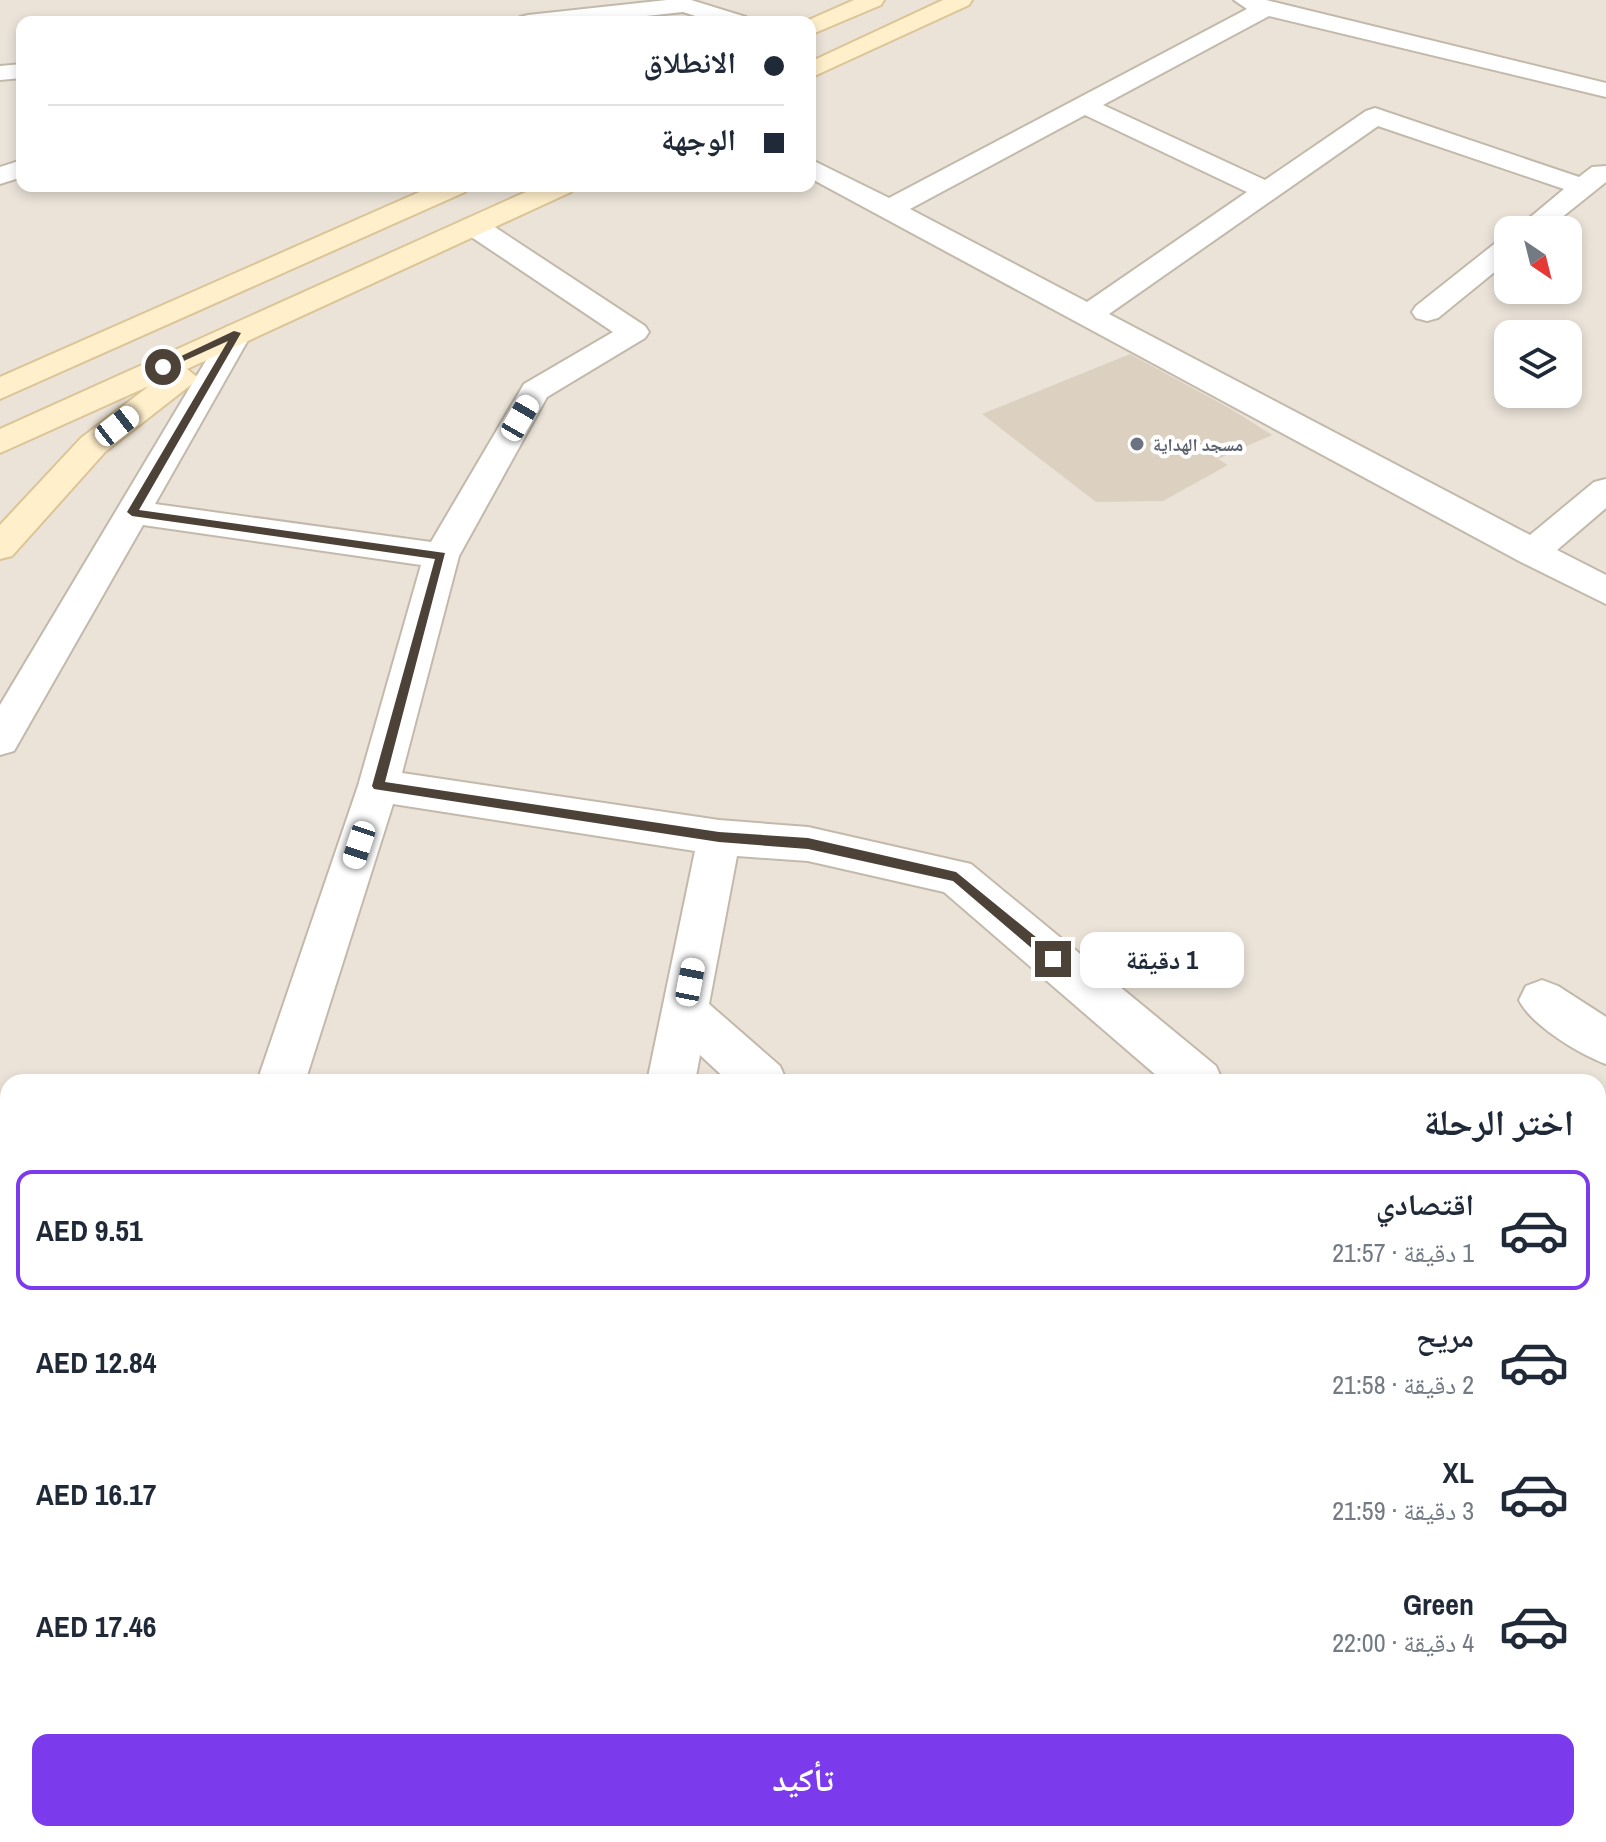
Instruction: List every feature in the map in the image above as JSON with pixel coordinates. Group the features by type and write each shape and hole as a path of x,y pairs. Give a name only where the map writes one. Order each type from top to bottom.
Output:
{"street":[{"path":"816,25 873,0"},
{"path":"816,68 961,0"},
{"path":"889,209 1084,105 1256,4 1606,90"},
{"path":"583,16 684,5 719,16"},
{"path":"1084,105 1267,191"},
{"path":"1089,314 1375,116 1583,187"},
{"path":"1547,216 1606,169"},
{"path":"816,170 1606,591"},
{"path":"0,389 442,192"},
{"path":"0,442 548,192"},
{"path":"284,1074 378,786 441,556 535,391 634,332 474,226"},
{"path":"1427,312 1494,258"},
{"path":"0,740 237,333"},
{"path":"0,547 93,445 237,333"},
{"path":"1532,552 1606,490"},
{"path":"132,512 441,556"},
{"path":"378,786 719,837 808,844 956,877 1190,1074"},
{"path":"673,1074 719,837"},
{"path":"1542,1000 1606,1043"},
{"path":"685,1011 754,1074"}],"shaded area":[{"path":"0,0 1606,0 1606,1074 0,1074"}],"building":[{"name":"مسجد الهداية","path":"1130,354 1272,435 1218,459 1228,465 1163,501 1096,502 982,414"}],"place":[{"name":"مسجد الهداية","path":"1137,444"}],"route":[{"path":"163,367 237,333 132,512 441,556 378,786 719,837 808,844 956,877 1053,959"}]}
